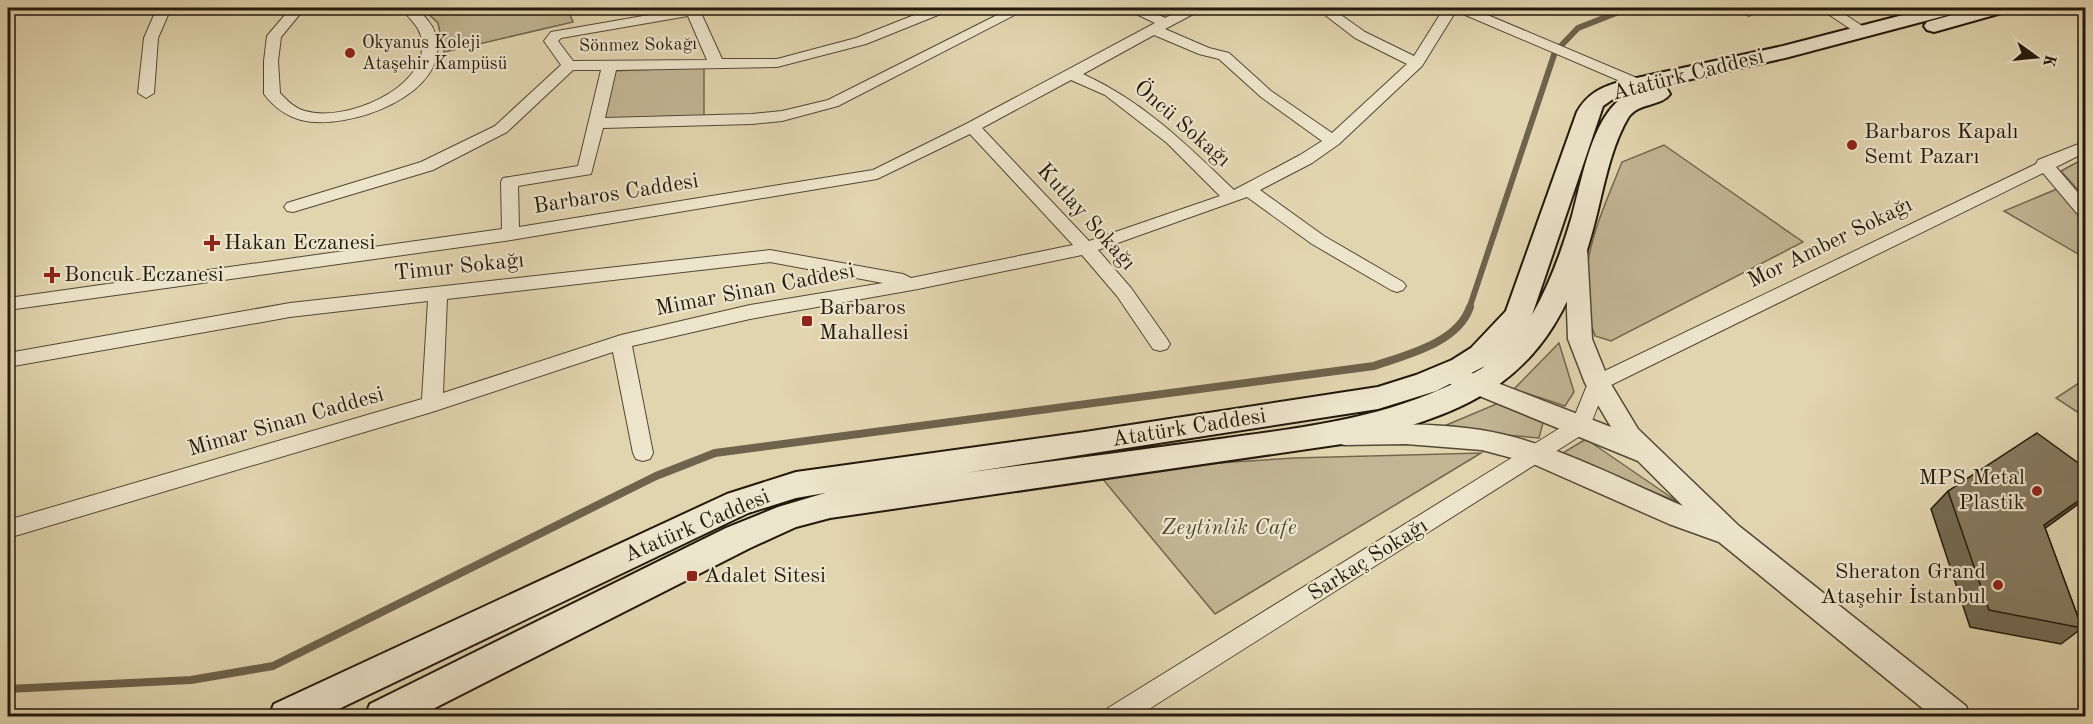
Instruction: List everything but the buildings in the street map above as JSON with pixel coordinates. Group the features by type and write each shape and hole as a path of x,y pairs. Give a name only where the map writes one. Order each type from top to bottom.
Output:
{"main road":[{"name":"Atatürk Caddesi","path":"384,717 738,538 789,516 830,505 1318,436 1402,417 1445,401 1492,376 1524,349 1552,306 1576,248 1598,168 1619,113 1630,103 1647,90 1952,8"},
{"name":"Atatürk Caddesi","path":"287,717 738,503 796,485 1085,444 1378,398 1426,383 1481,355 1518,316 1528,292 1579,133 1594,102 1605,94 1647,90 1828,56 1998,8"}],"street":[{"path":"146,93 151,38 164,8"},
{"path":"298,8 274,36 271,61 272,94 290,111 333,118 362,113 386,101 411,83 425,68 430,50 427,31 409,8"},
{"name":"Sönmez Sokağı","path":"293,207 427,166 501,129 569,66 777,63 861,41 943,8"},
{"path":"595,123 782,117 833,104 1021,8"},
{"path":"1135,8 1157,26 1204,51 1224,56 1266,94 1333,141"},
{"name":"Barbaros Caddesi","path":"8,304 511,234 877,174 972,127 1194,8"},
{"path":"1323,8 1360,35 1417,63"},
{"name":"Mimar Sinan Caddesi","path":"8,529 432,404 621,342 750,312 918,283 1086,248 1240,194 1306,159 1333,141 1417,63 1451,8"},
{"path":"1460,8 1647,90"},
{"path":"1826,8 1863,32"},
{"path":"569,66 551,40 556,35 700,9 716,63"},
{"path":"511,234 509,182 585,170 610,65"},
{"name":"Öncü Sokağı","path":"1069,73 1110,92 1240,194 1397,286"},
{"name":"Kutlay Sokağı","path":"972,127 1086,248 1124,292 1160,344"},
{"name":"Mor Amber Sokağı","path":"1597,383 2085,146"},
{"path":"2044,164 2085,213"},
{"path":"1576,248 1580,339 1597,383 1629,436 1729,534 1955,717"},
{"name":"Timur Sokağı","path":"8,360 290,309 770,256 918,283"},
{"path":"432,404 438,294"},
{"path":"621,342 643,453"},
{"path":"1447,374 1581,425 1650,456"},
{"path":"1581,425 1597,383"},
{"name":"Sarkaç Sokağı","path":"1116,717 1537,455 1581,425"},
{"path":"1318,436 1406,435 1482,440 1537,455 1679,516 1729,534"}],"green space":[{"path":"422,8 567,8 573,22 444,52 438,23"},
{"path":"704,67 704,117 599,120 612,71"},
{"path":"1664,145 1803,242 1611,341 1595,336 1588,313 1586,291 1587,269 1597,226 1622,162"},
{"path":"2085,158 2085,198 2061,171"},
{"path":"2057,189 2085,222 2085,258 2004,211"},
{"path":"1559,343 1574,392 1565,406 1514,389"},
{"path":"2085,379 2085,417 2056,398"},
{"path":"1501,402 1544,419 1539,438 1437,429"},
{"path":"1586,439 1678,502 1561,454"},
{"name":"Zeytinlik Cafe","path":"1481,453 1215,614 1096,471 1294,458"}],"waterway":[{"path":"1469,309 1555,52 1578,28 1629,8"},
{"path":"8,689 191,680 273,666 656,476 715,453 1374,366 1415,352 1443,339 1464,319 1469,309"}],"place":[{"name":"Okyanus Koleji Ataşehir Kampüsü","path":"350,53"},
{"name":"Barbaros Kapalı Semt Pazarı","path":"1852,145"},
{"name":"Hakan Eczanesi","path":"212,243"},
{"name":"Boncuk Eczanesi","path":"52,275"},
{"name":"Barbaros Mahallesi","path":"807,321"},
{"name":"MPS Metal Plastik","path":"2037,491"},
{"name":"Adalet Sitesi","path":"692,576"},
{"name":"Sheraton Grand Ataşehir İstanbul","path":"1998,585"}]}
